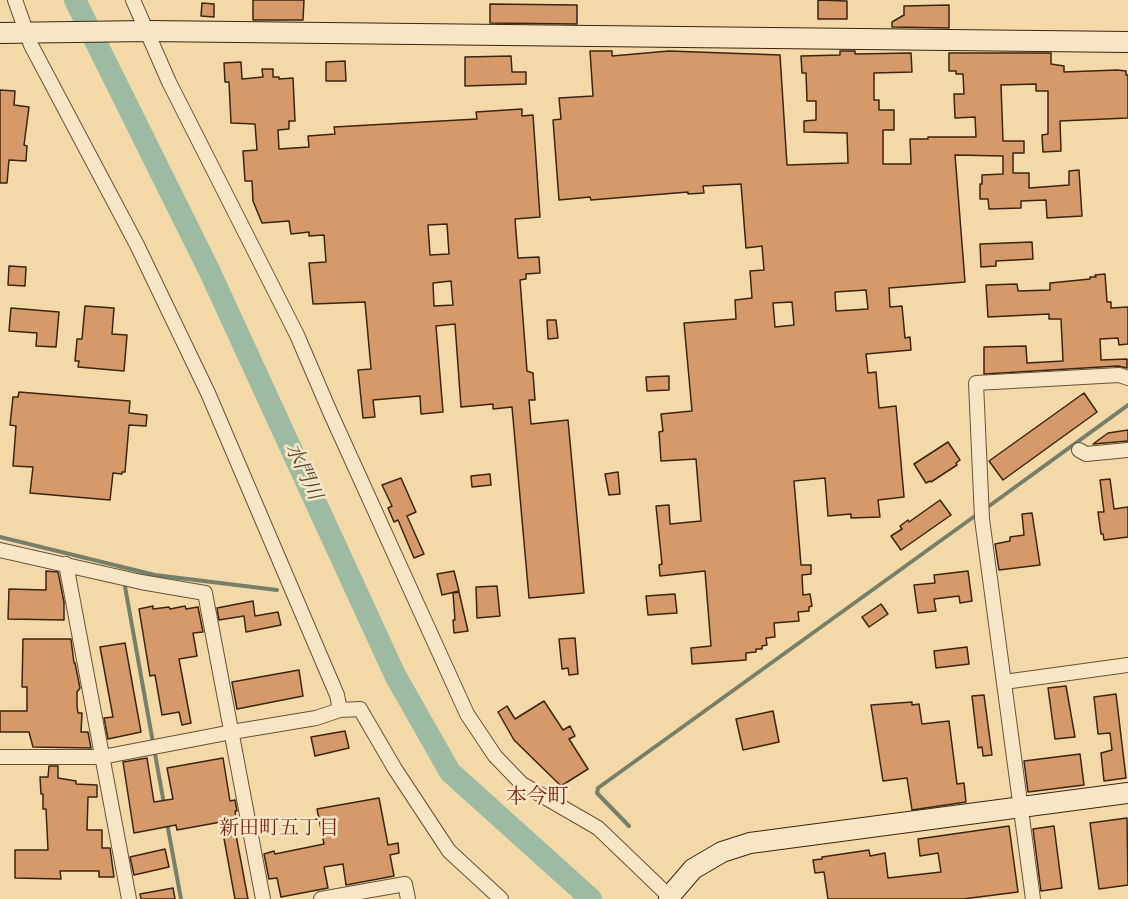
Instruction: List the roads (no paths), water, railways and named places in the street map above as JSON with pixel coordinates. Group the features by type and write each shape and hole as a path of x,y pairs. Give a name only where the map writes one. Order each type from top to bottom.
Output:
{"street":[{"path":"15,0 208,393 337,695 340,710"},
{"path":"133,0 142,31 297,335 467,714 495,756 522,784 598,828 669,898 693,869 722,852 750,843 1128,793"},
{"path":"0,33 142,31 1128,42"},
{"path":"1033,899 982,519 976,383 1119,375 1128,378"},
{"path":"1079,450 1086,454 1128,450"},
{"path":"0,550 141,582 204,593 263,899"},
{"path":"66,564 129,899"},
{"path":"1004,682 1128,665"},
{"path":"0,757 102,757 316,718 340,710 360,709 395,769 449,851 501,899"},
{"path":"321,899 405,884 408,899"}],"waterway":[{"name":"水門川","path":"75,0 209,270 395,675 450,772 591,899"},
{"path":"985,509 1128,405"},
{"path":"629,826 597,793 598,788 979,513"},
{"path":"0,537 155,575 277,590"},
{"path":"124,581 164,804"},
{"path":"167,823 181,899"}],"district":[{"name":"本今町","path":"537,798"},
{"name":"新田町五丁目","path":"279,830"}]}
